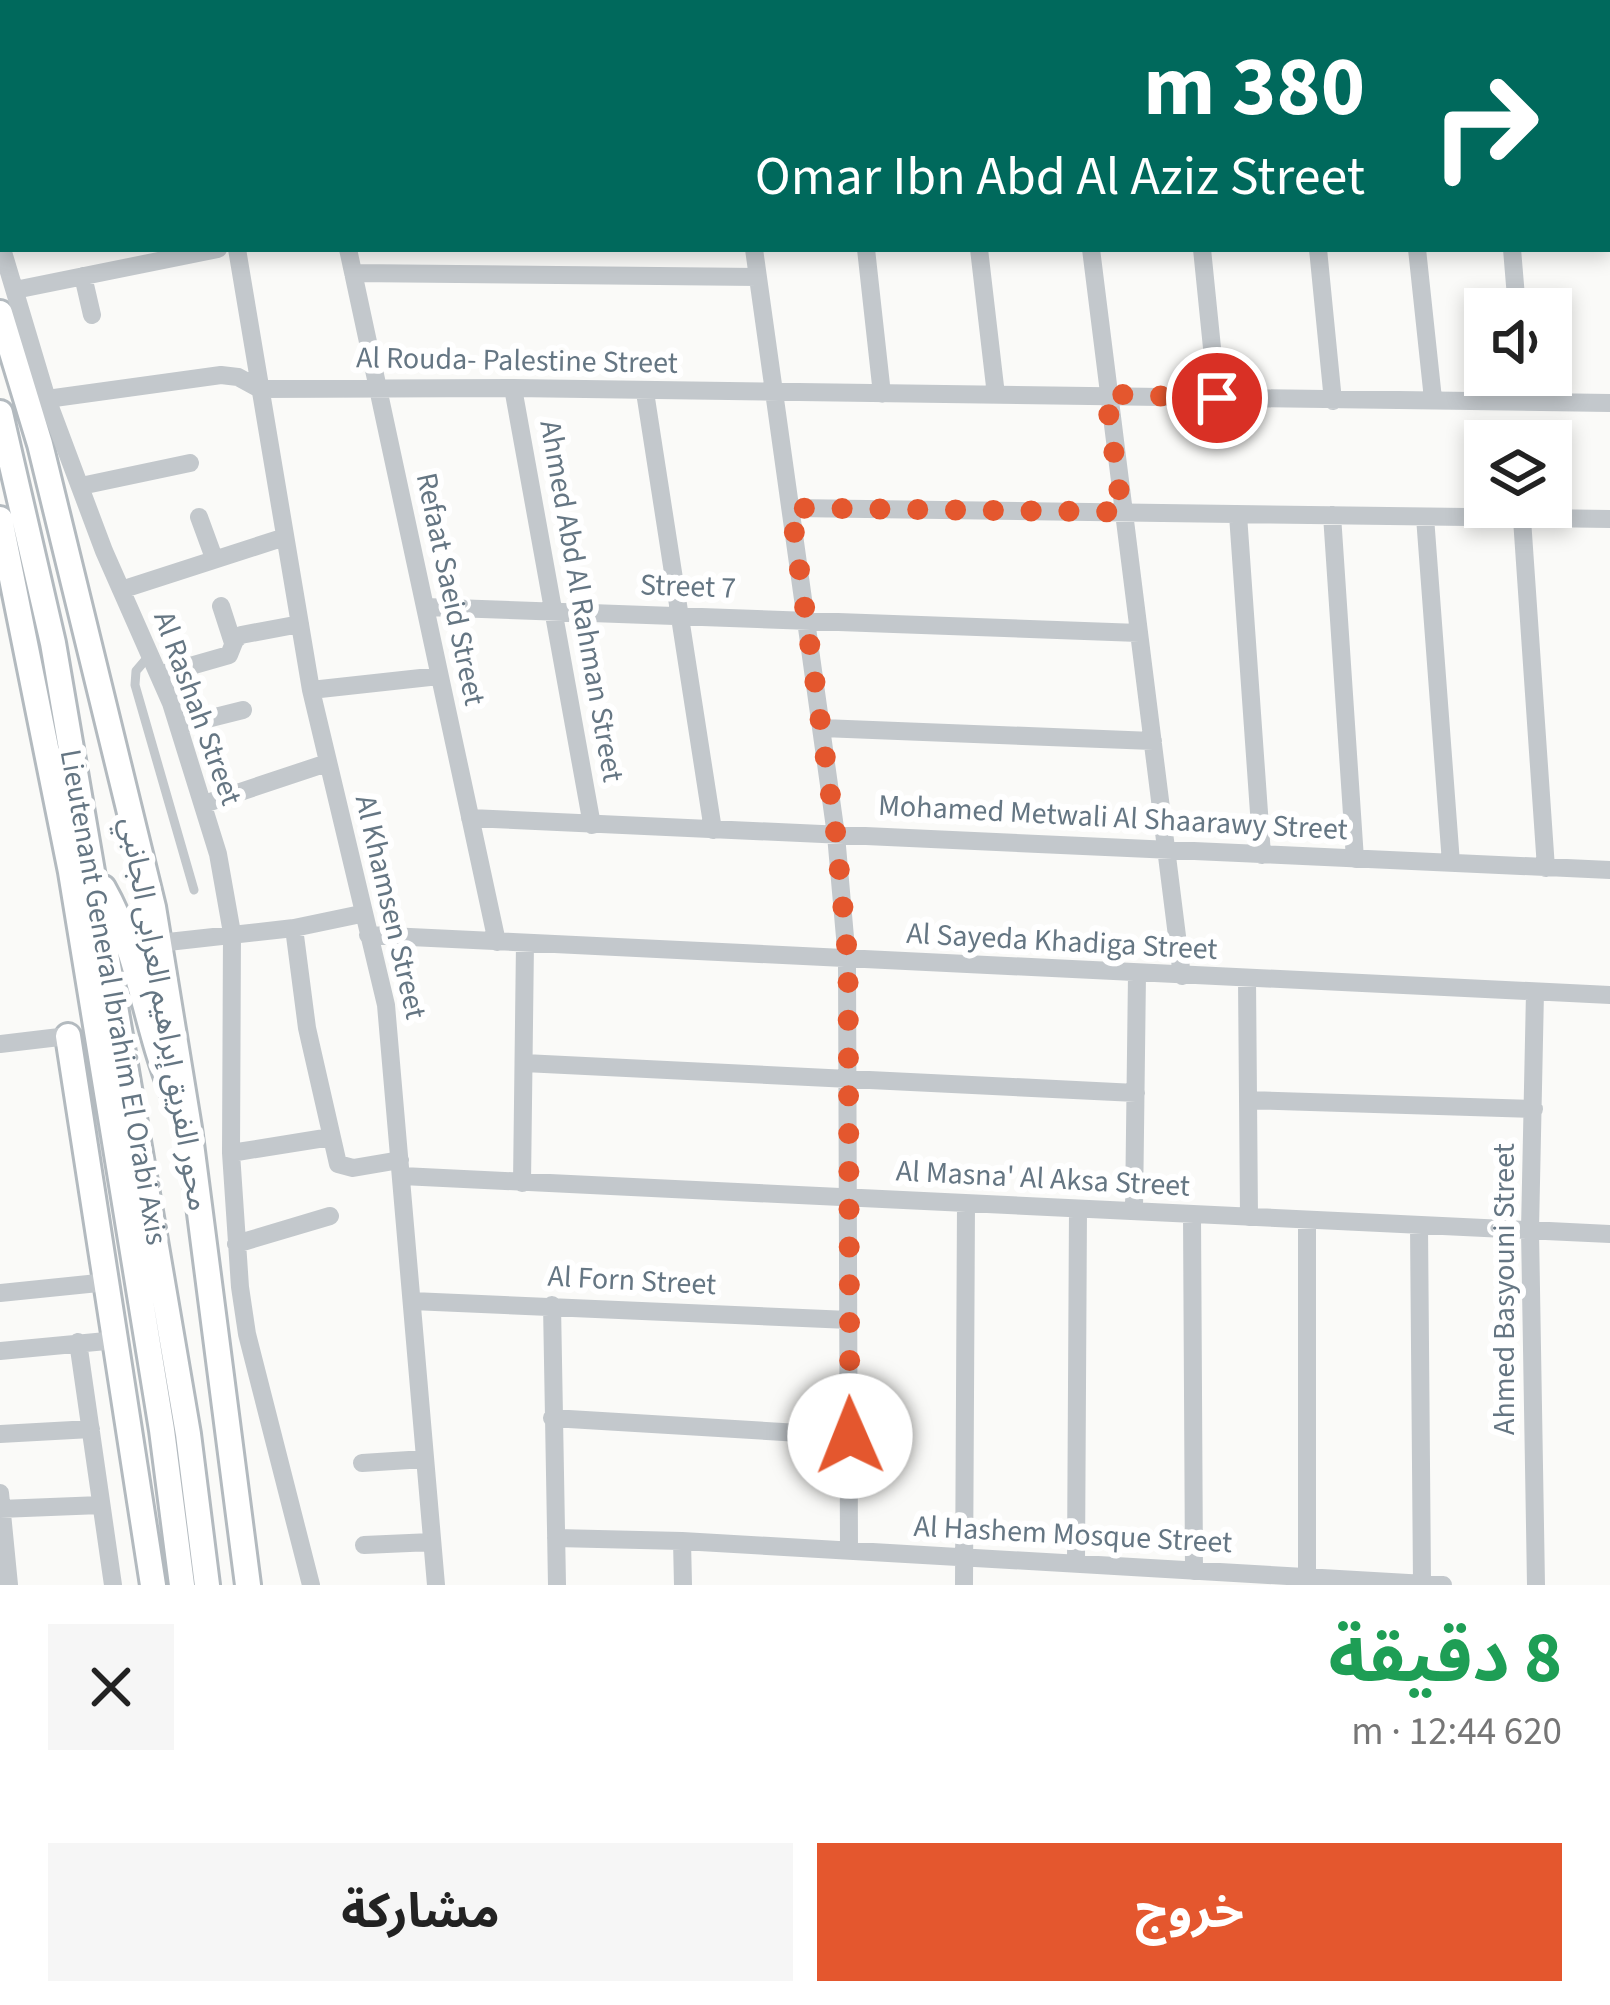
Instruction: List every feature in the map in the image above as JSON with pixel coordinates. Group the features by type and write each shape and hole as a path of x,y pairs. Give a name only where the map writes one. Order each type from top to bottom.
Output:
{"main road":[{"name":"محور الفريق إبراهيم العرابى الجانبي","path":"0,313 40,444 145,871 189,1128 248,1585"},
{"name":"Lieutenant General Ibrahim El Orabi Axis","path":"0,413 53,643 94,874 188,1434 208,1585"},
{"name":"Lieutenant General Ibrahim El Orabi Axis","path":"0,519 6,575 75,892 156,1387 182,1585"},
{"path":"94,874 134,956 155,1044 189,1128"},
{"path":"68,1036 153,1585"}],"street":[{"name":"Al Rashah Street","path":"3,252 47,400 179,726 218,854 232,933 231,1153 240,1287 310,1585"},
{"path":"15,290 203,252"},
{"name":"Al Khamsen Street","path":"237,252 311,690 388,1022 436,1585"},
{"name":"Refaat Saeid Street","path":"349,252 496,942"},
{"path":"754,252 822,728 848,960 848,1551"},
{"path":"866,252 882,394"},
{"path":"979,252 996,395"},
{"path":"1091,252 1182,976"},
{"path":"1202,252 1217,398"},
{"path":"1318,252 1333,401"},
{"path":"1417,252 1433,399"},
{"path":"1512,252 1515,288"},
{"path":"353,274 758,278"},
{"path":"83,276 92,315"},
{"name":"Al Rouda- Palestine Street","path":"47,400 221,375 238,377 260,389 1106,394 1610,403"},
{"name":"Ahmed Abd Al Rahman Street","path":"513,388 592,825"},
{"path":"645,392 713,830"},
{"path":"1525,396 1525,400"},
{"path":"81,486 190,463"},
{"path":"791,508 1464,518"},
{"path":"1238,515 1262,855"},
{"path":"1332,515 1354,859"},
{"path":"199,517 214,558"},
{"path":"1425,517 1451,863"},
{"path":"1572,519 1610,519"},
{"path":"1523,528 1546,868"},
{"path":"121,590 285,537"},
{"path":"220,606 233,643"},
{"name":"Street 7","path":"424,608 1138,633"},
{"path":"159,675 229,655 241,635 300,624"},
{"path":"311,690 439,676"},
{"path":"179,726 243,710"},
{"path":"822,728 1153,741"},
{"path":"204,804 327,763"},
{"name":"Mohamed Metwali Al Shaarawy Street","path":"470,818 1610,871"},
{"path":"159,943 294,928 362,914"},
{"path":"231,1153 331,1137 307,1028 294,928"},
{"name":"Al Sayeda Khadiga Street","path":"368,935 1610,995"},
{"path":"522,1183 525,943"},
{"path":"1134,1211 1137,974"},
{"path":"1247,980 1249,1217"},
{"name":"Ahmed Basyouni Street","path":"1535,992 1530,1230 1536,1585"},
{"path":"0,1044 68,1036"},
{"path":"524,1063 1136,1094"},
{"path":"1248,1100 1534,1109"},
{"name":"Al Masna' Al Aksa Street","path":"331,1137 338,1164 345,1168 401,1168 522,1183 1610,1234"},
{"path":"964,1585 966,1204"},
{"path":"1076,1564 1078,1209"},
{"path":"1192,1215 1194,1571"},
{"path":"236,1244 330,1216"},
{"path":"1306,1577 1307,1220"},
{"path":"1419,1226 1421,1583"},
{"path":"0,1293 108,1282"},
{"name":"Al Forn Street","path":"412,1301 849,1320"},
{"path":"552,1306 557,1585"},
{"path":"0,1351 117,1340"},
{"path":"78,1342 113,1585 103,1585"},
{"path":"552,1418 850,1436"},
{"path":"0,1433 91,1429"},
{"path":"362,1463 425,1459"},
{"path":"0,1493 9,1585"},
{"path":"1,1509 101,1505"},
{"name":"Al Hashem Mosque Street","path":"556,1538 682,1540 1443,1585"},
{"path":"682,1540 683,1585"},
{"path":"364,1545 432,1542"}],"lane":[{"path":"150,655 136,671 135,685 194,890"}],"route":[{"path":"850,1436 848,960 836,835 791,508 1122,512 1106,394 1217,398"}]}
